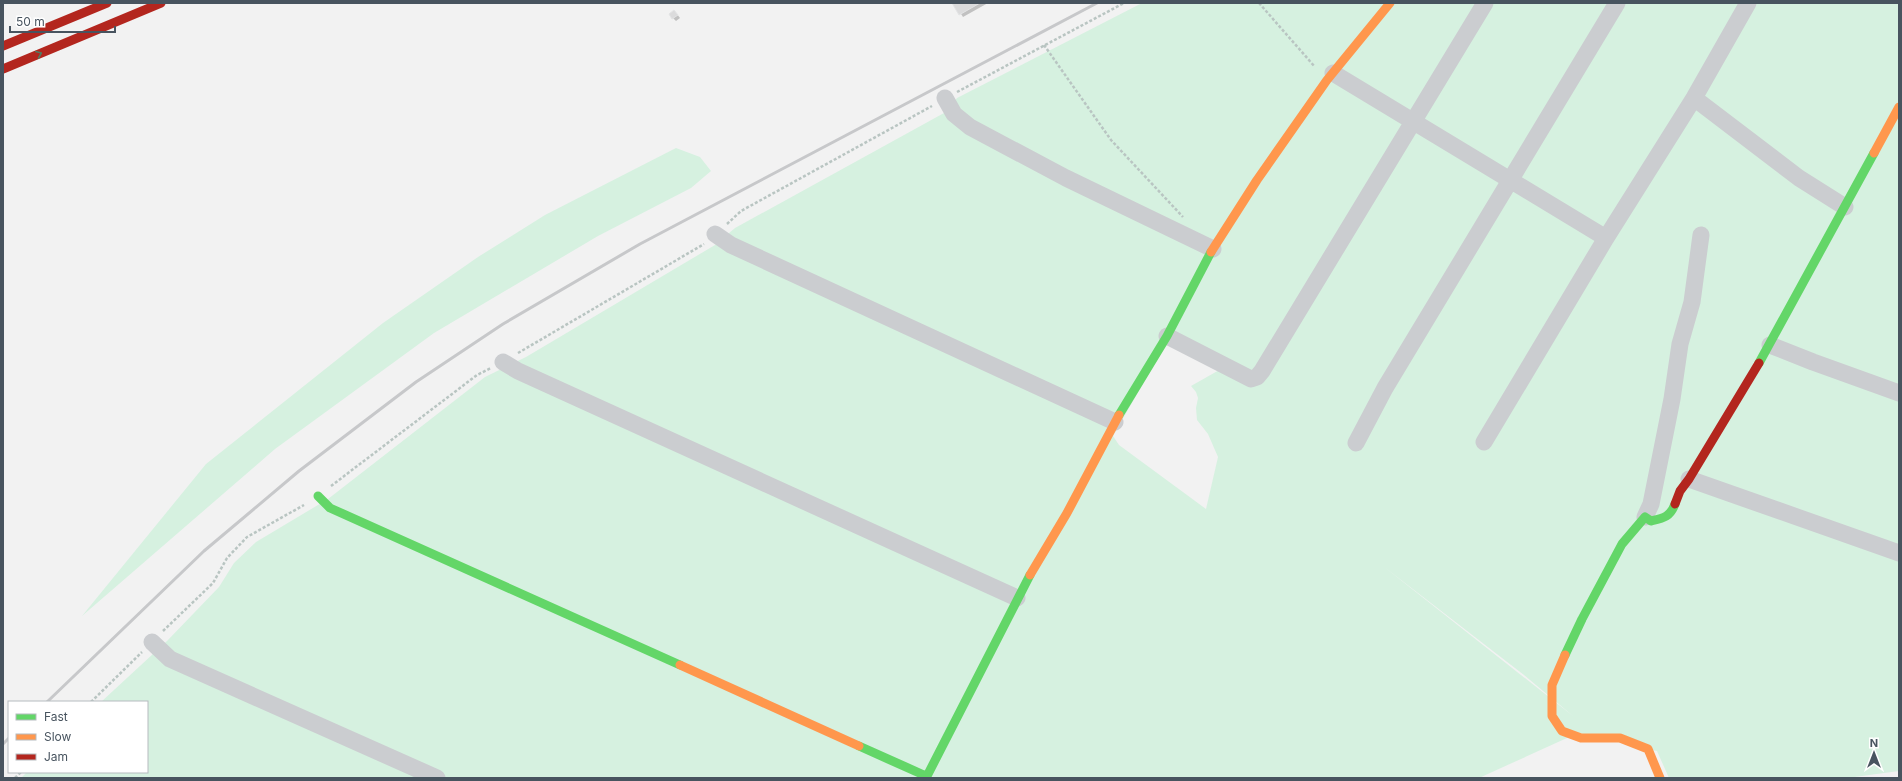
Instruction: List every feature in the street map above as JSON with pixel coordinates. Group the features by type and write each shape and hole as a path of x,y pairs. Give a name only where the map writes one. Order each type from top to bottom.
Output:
{"street":[{"path":"3,46 107,3"},
{"path":"3,69 161,3"},
{"path":"318,496 330,508 926,777 973,688 1017,598 1067,512 1115,422 1166,336 1213,249 1257,180 1330,77 1390,3"},
{"path":"1166,336 1251,380 1257,377 1414,122 1485,3"},
{"path":"1356,443 1385,388 1616,3"},
{"path":"1484,442 1606,238 1694,98 1748,3"},
{"path":"1330,77 1414,122 1509,181 1606,238"},
{"path":"945,98 954,114 970,127 1066,178 1213,249"},
{"path":"1694,98 1799,178 1845,207"},
{"path":"1645,517 1651,521 1666,518 1672,511 1680,491 1690,479 1770,345 1899,107"},
{"path":"715,234 731,245 1115,422"},
{"path":"1660,778 1648,750 1620,738 1581,738 1562,731 1552,716 1552,685 1582,619 1622,544 1645,517 1651,504 1672,399 1680,344 1692,302 1701,235"},
{"path":"1770,345 1813,362 1899,392"},
{"path":"503,362 518,371 1017,598"},
{"path":"1690,479 1899,552"},
{"path":"152,642 170,659 437,778"}],"path":[{"path":"92,701 213,583 227,558 247,537 318,496 476,375 503,362 703,244 741,211 945,98 1124,3"},
{"path":"1259,3 1330,77"},
{"path":"1044,45 1111,140 1187,221"}],"green space":[{"path":"1142,3 1899,3 1899,771 1847,778 1669,778 1657,751 1578,733 1479,778 21,778 26,773 148,773 148,701 102,701 167,641 219,587 234,563 256,542 328,499 485,377 526,357 715,245 735,228 944,113 957,98","holes":["1167,342 1221,369 1191,386 1196,392 1198,398 1196,408 1197,420 1208,434 1218,457 1206,509 1119,445 1113,436","1383,566 1524,675 1573,716"]},
{"path":"676,148 700,157 711,171 691,188 598,236 434,333 275,449 82,616 206,464 383,323 478,257 545,215"}],"building":[{"path":"952,3 980,3 959,15"},
{"path":"674,10 678,15 672,19 669,14"}],"railway":[{"path":"48,701 204,551 299,471 416,382 503,324 640,244 1097,3"},
{"path":"3,744 8,739"}],"traffic: fast":[{"path":"1759,363 1874,153"},
{"path":"1119,415 1167,336 1211,252"},
{"path":"318,496 330,508 680,665"},
{"path":"1565,655 1582,619 1622,544 1645,517 1651,521 1663,518 1671,512 1675,504"},
{"path":"926,778 1030,575"},
{"path":"859,746 926,776"}],"traffic: slow":[{"path":"1211,252 1257,180 1327,80 1390,3"},
{"path":"1874,153 1899,107"},
{"path":"1030,575 1067,513 1119,415"},
{"path":"1565,655 1552,685 1552,716 1562,731 1581,738 1620,738 1648,749 1660,778"},
{"path":"680,665 859,746"}],"traffic: jam":[{"path":"3,46 107,3"},
{"path":"3,69 161,3"},
{"path":"1675,504 1680,491 1689,479 1759,363"}]}
